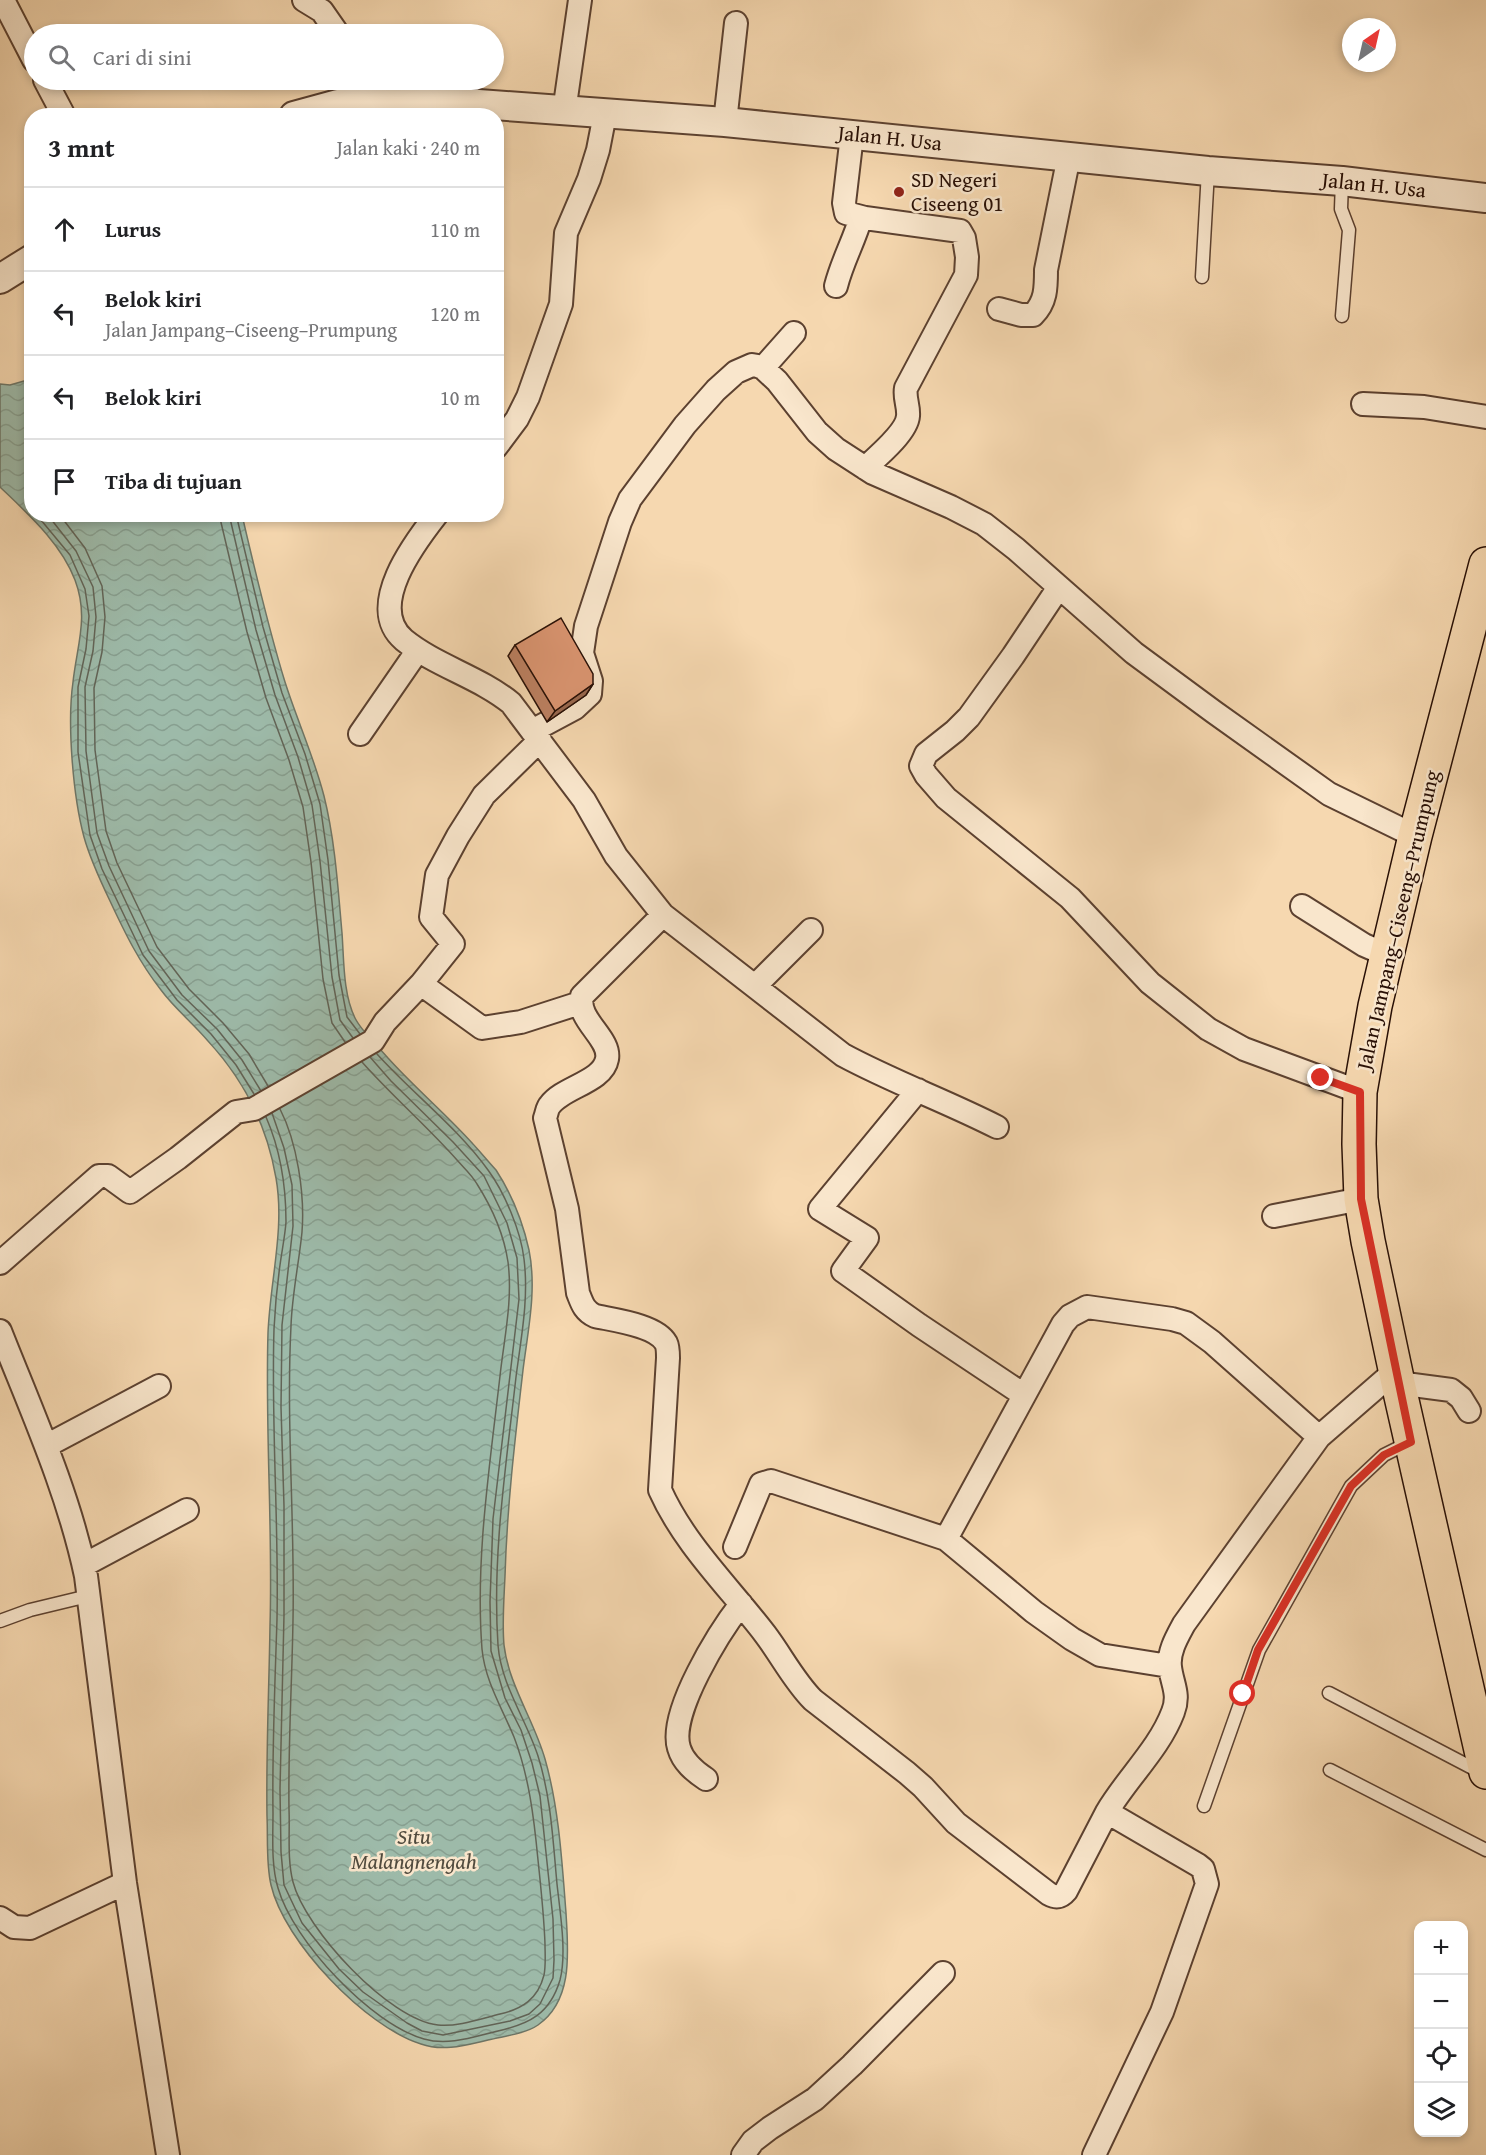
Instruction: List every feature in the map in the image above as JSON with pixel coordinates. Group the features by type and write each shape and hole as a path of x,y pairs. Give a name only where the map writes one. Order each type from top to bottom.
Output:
{"main road":[{"name":"Jalan Jampang–Ciseeng–Prumpung","path":"1486,564 1482,598 1415,836 1375,1006 1360,1092 1361,1199 1396,1377 1479,1711 1486,1774"}],"street":[{"path":"3,0 24,41"},
{"path":"304,0 322,11 331,24"},
{"path":"564,112 580,0"},
{"path":"725,122 736,23"},
{"path":"50,90 60,108"},
{"name":"Jalan H. Usa","path":"342,108 364,90 411,99 725,122 1208,171 1342,181 1486,198"},
{"path":"504,436 517,419 528,397 561,304 566,233 589,179 598,150 605,114"},
{"path":"852,135 846,213 850,216 960,231 964,238 967,266 958,291 906,388 904,395 908,416 906,424 866,468"},
{"path":"999,309 1021,315 1033,315 1042,306 1047,288 1046,270 1069,156"},
{"path":"836,286 861,217"},
{"path":"0,279 24,264"},
{"path":"764,368 794,333"},
{"path":"0,1263 99,1176 108,1176 130,1192 236,1112 254,1109 373,1041 385,1022 421,984 453,944 431,917 437,875 484,795 536,736 575,708 590,694 591,681 582,653 586,626 620,522 630,500 685,425 716,390 728,377 752,365 764,368 777,381 818,432 836,449 866,468 984,524 1016,549 1134,653 1329,794 1415,836"},
{"path":"1363,404 1424,407 1486,417"},
{"path":"431,522 402,564 393,588 390,614 394,627 402,638 418,650 497,691 511,703 584,800 616,856 663,915 843,1055 872,1071 997,1127"},
{"path":"1059,586 969,717 926,754 921,766 926,776 946,798 1070,898 1150,983 1208,1029 1244,1049 1360,1092"},
{"path":"360,734 418,650"},
{"path":"1302,906 1364,945 1387,955"},
{"path":"663,915 582,996 580,1002 583,1012 606,1047 607,1062 595,1076 559,1096 549,1106 545,1118 567,1209 578,1293 582,1305 595,1316 645,1328 658,1335 666,1343 668,1358 660,1490 666,1505 688,1538 783,1657 803,1690 907,1773 956,1823 1054,1897 1066,1891 1117,1794 1154,1747 1173,1713 1177,1694 1169,1666 1172,1649 1184,1624 1319,1437 1396,1377 1451,1390 1457,1393 1469,1411"},
{"path":"755,986 811,930"},
{"path":"421,984 482,1029 521,1022 580,1002"},
{"path":"918,1090 820,1209 867,1238 843,1271 1024,1395"},
{"path":"1274,1216 1361,1199"},
{"path":"946,1539 1024,1395 1070,1316 1087,1307 1186,1323 1212,1342 1319,1437"},
{"path":"0,1331 46,1446 80,1546 84,1565 125,1883 168,2155"},
{"path":"46,1446 159,1386"},
{"path":"735,1547 761,1484 771,1481 946,1539 1034,1612 1072,1639 1100,1655 1169,1666"},
{"path":"84,1565 187,1510"},
{"path":"706,1779 695,1772 686,1761 679,1747 678,1732 693,1684 722,1628 741,1604"},
{"path":"1094,2155 1162,2012 1207,1884 1203,1869 1198,1864 1107,1812"},
{"path":"0,1918 14,1927 30,1928 125,1883"},
{"path":"743,2155 753,2141 815,2099 944,1973"}],"lane":[{"path":"1202,277 1208,171"},
{"path":"1342,181 1341,209 1349,230 1342,316"},
{"path":"1204,1806 1258,1650 1351,1486 1384,1455 1411,1442"},
{"path":"0,1621 30,1610 88,1596"},
{"path":"1329,1693 1486,1774"},
{"path":"1330,1770 1486,1850"}],"water":[{"name":"Situ Malangnengah","path":"24,381 24,511 0,487 0,384 10,385"},
{"name":"Situ Malangnengah","path":"35,522 244,522 279,661 328,813 337,881 345,977 351,1009 370,1039 463,1133 496,1170 516,1208 523,1229 529,1250 532,1295 509,1499 503,1637 511,1675 545,1759 554,1797 563,1874 568,1958 563,1988 550,2015 538,2025 521,2033 446,2048 421,2044 399,2035 376,2020 330,1980 292,1931 279,1908 271,1885 268,1860 267,1792 271,1589 267,1369 269,1314 279,1216 276,1178 267,1140 243,1088 221,1056 166,997 146,969 116,913 86,845 77,801 71,739 71,699 81,631 81,606 79,593 69,566 52,541"}],"building":[{"path":"561,618 593,674 593,684 555,711 515,645"}],"place":[{"name":"SD Negeri Ciseeng 01","path":"899,192"}],"route":[{"path":"1243,1694 1258,1650 1351,1486 1384,1455 1411,1442 1361,1199 1360,1092 1321,1078"}]}
